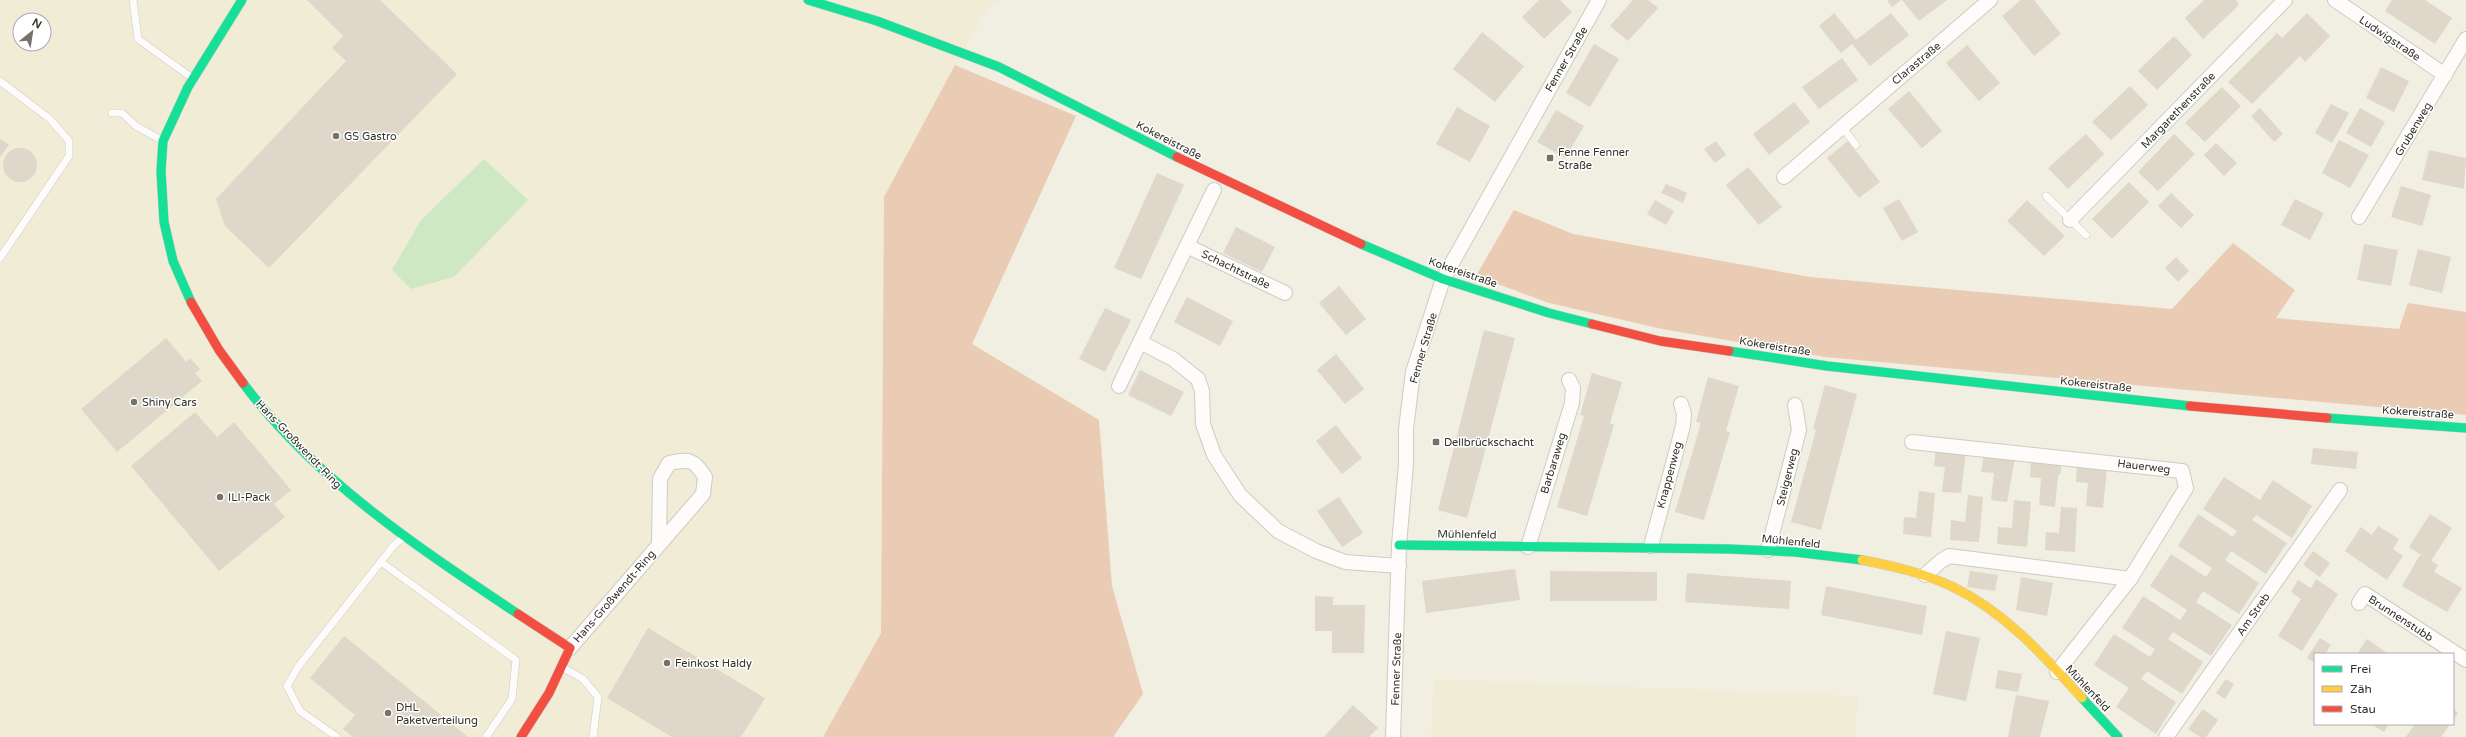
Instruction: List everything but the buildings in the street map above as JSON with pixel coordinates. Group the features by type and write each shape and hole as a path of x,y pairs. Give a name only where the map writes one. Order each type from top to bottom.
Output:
{"street":[{"name":"Hans-Großwendt-Ring","path":"242,0 183,95 163,141 160,166 164,226 174,268 194,313 236,376 270,417 331,480 404,537 570,648"},
{"name":"Kokereistraße","path":"808,0 877,21 999,67 1120,129 1331,231 1443,279 1549,313 1660,341 1827,366 2228,410 2466,428"},
{"name":"Fenner Straße","path":"1393,737 1399,545 1406,464 1406,429 1413,372 1443,279 1599,0"},
{"name":"Clarastraße","path":"1784,177 1990,0"},
{"name":"Margarethenstraße","path":"2070,220 2285,0"},
{"name":"Ludwigstraße","path":"2335,0 2445,75"},
{"name":"Grubenweg","path":"2359,217 2466,40"},
{"name":"Schachtstraße","path":"1119,386 1214,190"},
{"name":"Schachtstraße","path":"1188,246 1285,293"},
{"path":"1140,342 1173,359 1198,378 1202,391 1203,424 1214,455 1240,495 1278,530 1316,551 1345,562 1399,566"},
{"name":"Barbaraweg","path":"1528,547 1572,402 1573,388 1569,380"},
{"name":"Knappenweg","path":"1651,546 1683,426 1684,414 1681,404"},
{"name":"Steigerweg","path":"1768,550 1799,430 1795,405"},
{"name":"Hauerweg","path":"1912,442 2182,471 2186,488 2130,579 2057,672"},
{"name":"Hans-Großwendt-Ring","path":"521,737 548,693 570,648 703,494 706,478 698,464 684,460 669,463 660,479 659,544"},
{"name":"Am Streb","path":"2166,737 2340,490"},
{"name":"Mühlenfeld","path":"1399,545 1528,547 1651,546 1768,550 1872,562 1925,575 1954,587 1990,609 2019,632 2116,737"},
{"path":"1925,575 1949,556 2130,579"},
{"name":"Brunnenstubb","path":"2359,603 2365,594 2466,660"}],"lane":[{"path":"132,0 138,39 193,78"},
{"path":"0,81 50,119 69,141 70,156 0,258"},
{"path":"112,113 122,113 136,126 163,141"},
{"path":"1842,127 1856,145"},
{"path":"2046,196 2086,235"},
{"path":"337,737 300,711 287,686 298,667 381,562 404,537"},
{"path":"381,562 516,660 512,699 486,737"},
{"path":"561,666 582,679 598,697 593,737"}],"shaded area":[{"path":"0,0 1003,0 988,7 884,197 881,633 823,737 0,737"},
{"path":"955,65 1076,116 972,344 1099,420 1112,586 1143,694 1113,737 823,737 881,633 884,197"},
{"path":"484,159 528,200 454,277 411,289 392,270 421,220"},
{"path":"1514,210 1573,234 1810,277 2172,309 2233,243 2295,290 2276,318 2399,329 2408,303 2466,312 2466,415 1825,357 1662,329 1549,303 1476,276"},
{"path":"1434,679 1858,696 1855,737 1431,737"}],"traffic: fast":[{"path":"191,302 173,261 164,222 161,171 163,141 188,87 242,0"},
{"path":"808,0 877,21 999,67 1177,157"},
{"path":"1361,244 1443,279 1549,313 1592,324"},
{"path":"1729,351 1827,366 2190,406"},
{"path":"243,383 271,418 302,451 370,510 443,564 518,614"},
{"path":"2327,418 2466,428"},
{"path":"1399,545 1729,549 1795,552 1862,560"},
{"path":"2082,698 2118,737"}],"traffic: slow":[{"path":"1862,560 1897,567 1920,574 1942,582 1972,597 1990,609 2023,636 2082,698"}],"traffic: jam":[{"path":"1177,157 1361,244"},
{"path":"191,302 219,350 243,383"},
{"path":"1592,324 1660,341 1729,351"},
{"path":"2190,406 2327,418"},
{"path":"518,614 570,648 549,693 521,737"}],"place":[{"name":"GS Gastro","path":"336,136"},
{"name":"Fenne Fenner Straße","path":"1550,158"},
{"name":"Shiny Cars","path":"134,402"},
{"name":"Dellbrückschacht","path":"1436,442"},
{"name":"ILI-Pack","path":"220,497"},
{"name":"Feinkost Haldy","path":"667,663"},
{"name":"DHL Paketverteilung","path":"388,713"}]}
